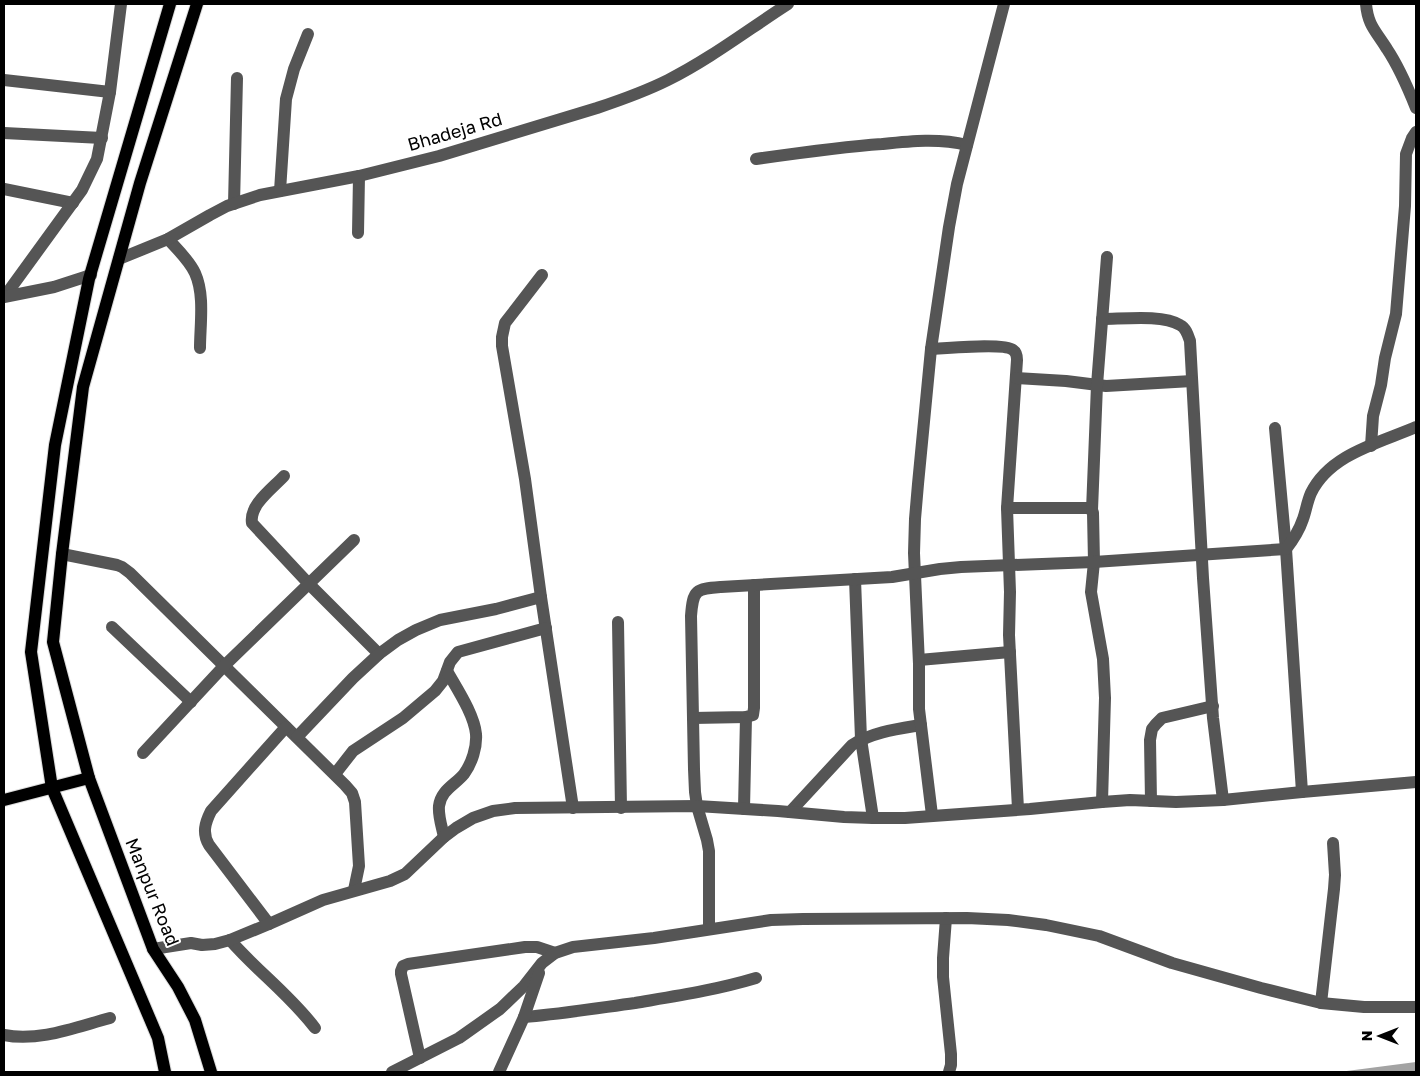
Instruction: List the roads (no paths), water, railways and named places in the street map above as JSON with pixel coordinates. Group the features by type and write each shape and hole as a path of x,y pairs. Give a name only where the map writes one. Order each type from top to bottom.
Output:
{"main road":[{"path":"165,1072 158,1038 52,788 32,652 55,445 90,275 170,4"},
{"name":"Manpur Road","path":"197,4 140,183 83,387 53,642 88,778 153,949 178,987 196,1020 211,1072"},
{"path":"4,800 88,778"}],"street":[{"path":"4,296 9,283 82,190 97,159 110,92 121,4"},
{"path":"932,815 919,709 914,519 931,349 949,227 957,184 1004,4"},
{"path":"1366,4 1370,23 1387,48 1416,108"},
{"name":"Bhadeja Rd","path":"119,259 168,239 210,215 260,194 359,176 447,153 622,99 670,79 708,57 780,6"},
{"path":"280,191 286,99 294,69 308,34"},
{"path":"234,204 236,78"},
{"path":"4,80 110,92"},
{"path":"1371,446 1373,416 1396,314 1405,206 1406,154 1416,132"},
{"path":"4,133 102,138"},
{"path":"756,159 815,150 914,141 945,140 967,145"},
{"path":"358,234 359,176"},
{"path":"4,189 73,203"},
{"path":"168,239 195,273 200,301 200,348"},
{"path":"1102,802 1105,698 1103,659 1091,592 1094,562 1092,510 1097,385 1107,257"},
{"path":"4,296 54,287 90,275"},
{"path":"542,275 505,323 502,337 525,479 573,808"},
{"path":"1102,319 1151,318 1179,324 1186,331 1190,341 1213,718 1223,800"},
{"path":"931,349 999,346 1011,348 1016,354 1007,508 1010,652 1018,809"},
{"path":"1016,378 1117,386 1192,381"},
{"path":"1286,549 1297,533 1312,491 1337,463 1349,455 1416,427"},
{"path":"1275,428 1286,549 1302,792"},
{"path":"284,476 256,505 251,518 252,523 309,584 379,654"},
{"path":"1007,508 1087,508 1092,510"},
{"path":"143,754 224,666 354,540"},
{"path":"710,929 709,851 697,806 694,770 691,616 694,595 699,590 892,577 940,569 1094,562 1286,549"},
{"path":"62,554 117,565 126,570 335,774 352,793 355,802 359,866 354,890"},
{"path":"855,579 861,739 873,818"},
{"path":"693,718 746,717 752,715 754,708 754,585"},
{"path":"297,737 353,678 379,654 398,640 428,624 541,597"},
{"path":"618,622 621,808"},
{"path":"112,627 191,702"},
{"path":"335,774 353,751 403,718 435,691 443,681 450,662 458,652 546,628"},
{"path":"919,660 1010,652"},
{"path":"444,837 439,807 441,798 447,788 464,773 474,754 476,742 473,723 447,672"},
{"path":"1151,801 1150,740 1152,729 1162,718 1213,706"},
{"path":"744,809 746,717"},
{"path":"790,812 841,755 861,739 888,730 921,725"},
{"path":"269,924 209,845 204,831 211,811 286,727"},
{"path":"153,949 191,943 202,945 215,944 230,940 324,900 390,881 405,874 444,837 474,818 493,811 515,808 697,806 873,818 1130,800 1176,802 1223,800 1416,782"},
{"path":"1321,1003 1334,889 1333,843"},
{"path":"946,918 943,977 951,1054 949,1072"},
{"path":"392,1072 459,1038 500,1009 517,994 542,963 555,953 573,947 654,938 771,920 946,918 1008,920 1067,928 1099,936 1186,968 1321,1003 1364,1008 1416,1007"},
{"path":"230,940 252,964 303,1011 315,1028"},
{"path":"420,1058 400,970 403,966 525,946 537,946 555,953"},
{"path":"499,1072 524,1017 542,963"},
{"path":"524,1017 561,1014 685,995 722,988 756,978"},
{"path":"4,1035 35,1036 52,1034 110,1018"}]}
